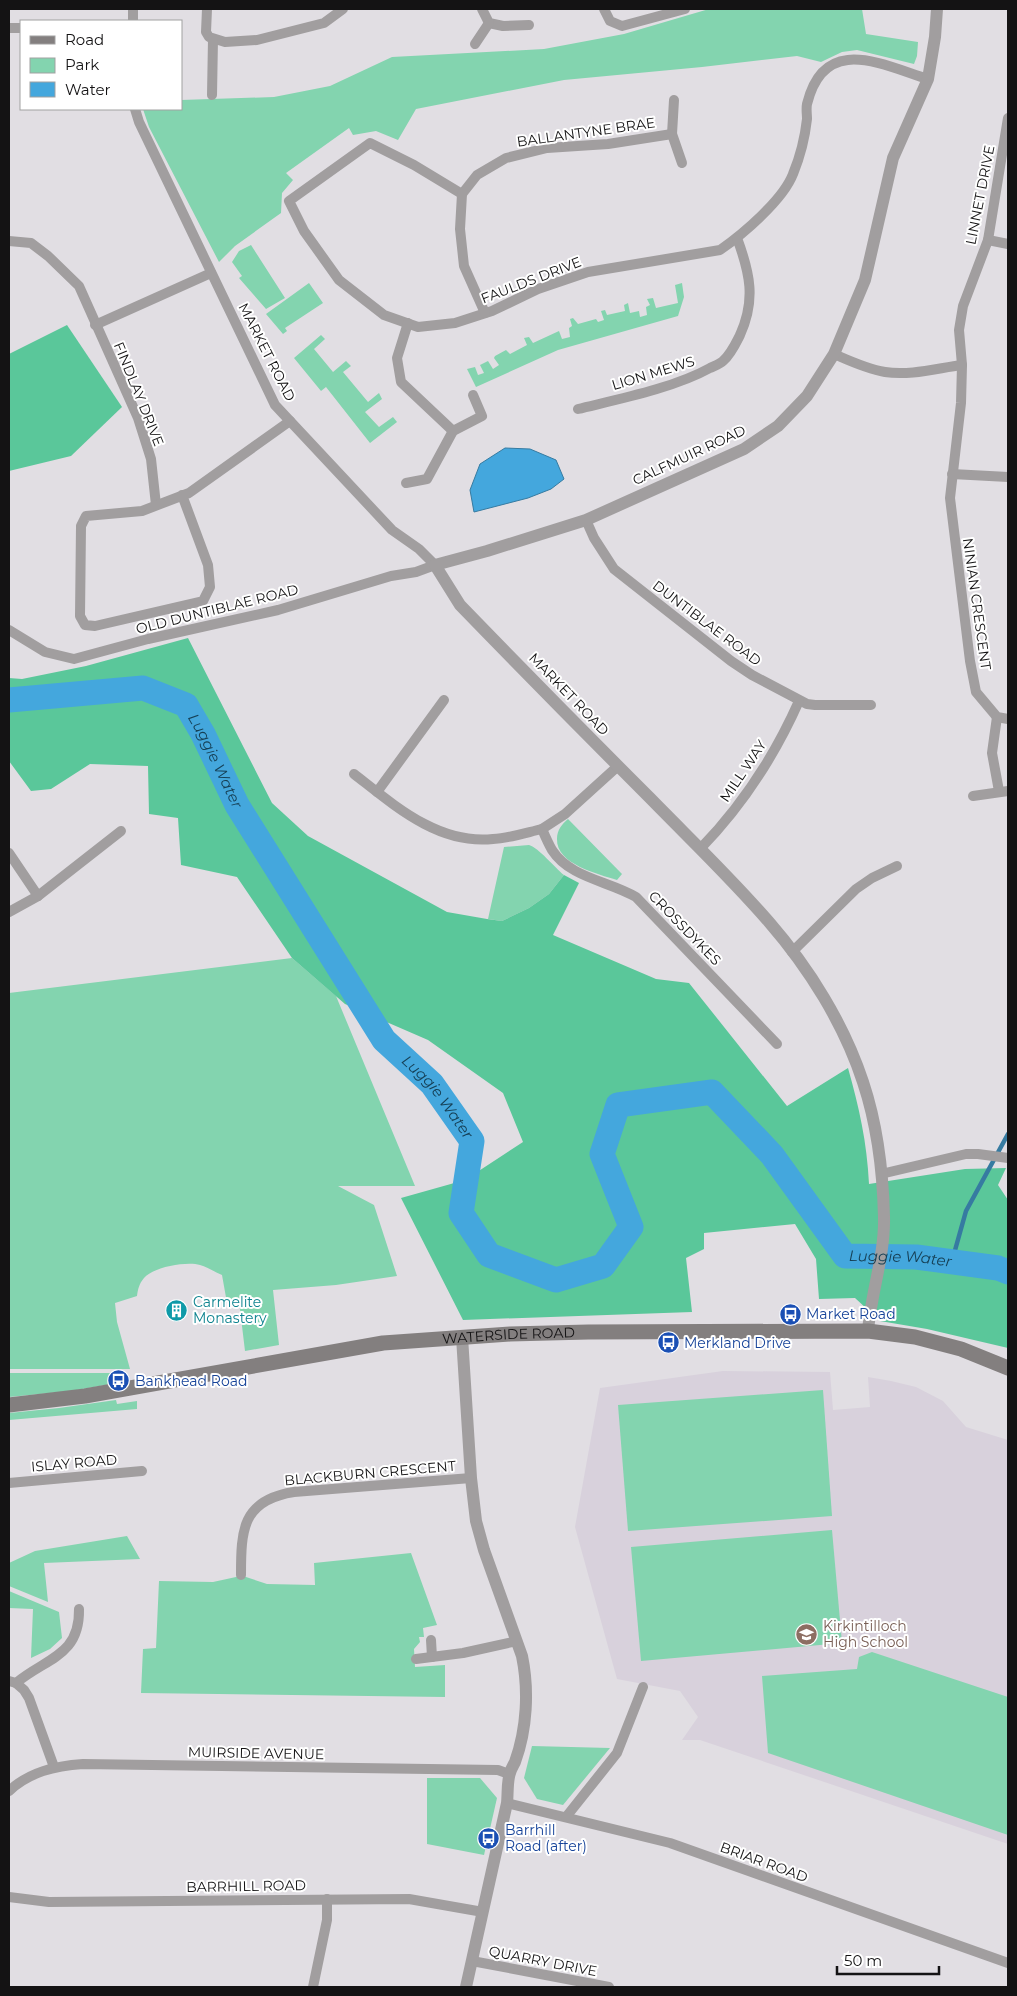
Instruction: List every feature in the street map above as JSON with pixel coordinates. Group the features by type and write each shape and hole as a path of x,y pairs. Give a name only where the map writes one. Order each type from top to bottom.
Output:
{"main road":[{"name":"WATERSIDE ROAD","path":"9,1405 85,1396 383,1343 462,1337 588,1332 868,1331 915,1338 961,1349 1008,1368"}],"street":[{"path":"206,9 206,32 209,37 225,42 266,39 324,23 343,9"},
{"path":"482,9 489,23"},
{"path":"604,9 610,20 622,26 685,9"},
{"name":"CALFMUIR ROAD","path":"436,565 586,520 744,449 770,432 807,396 834,354 865,280 893,158 928,79 935,37 937,9"},
{"path":"489,23 503,26 529,25"},
{"path":"475,44 489,23"},
{"path":"212,95 213,39"},
{"name":"FAULDS DRIVE","path":"462,194 414,164 370,143 288,201 304,231 339,280 384,316 418,327 455,323 485,313 538,289 588,272 720,250 737,238 773,204 793,176 802,146 807,119 807,106 820,73 841,59 867,60 928,79"},
{"path":"674,100 672,134 682,163"},
{"name":"MARKET ROAD","path":"135,110 139,122 274,405 392,530 419,549 436,565 460,605 700,849 770,923 792,952 834,1016 854,1058 863,1083 871,1116 880,1174 884,1218 882,1249 876,1274 868,1331"},
{"name":"LINNET DRIVE","path":"962,364 959,330 963,306 988,240 1008,118"},
{"name":"BALLANTYNE BRAE","path":"462,194 477,175 506,158 547,148 608,144 672,134"},
{"path":"462,194 460,229 464,266 485,313"},
{"name":"LION MEWS","path":"578,409 675,382 699,374 723,361 736,344 745,323 750,299 749,277 737,238"},
{"path":"988,240 1008,244"},
{"name":"FINDLAY DRIVE","path":"9,241 31,244 48,256 79,286 138,418 151,459 156,505"},
{"path":"95,325 211,273"},
{"path":"408,323 397,358 401,382 453,431"},
{"path":"834,354 864,366 886,372 911,372 962,364"},
{"name":"NINIAN CRESCENT","path":"962,364 961,403 950,498 952,526 970,661 976,692 997,718"},
{"path":"406,483 427,480 453,431 482,416 473,395"},
{"path":"182,495 208,565 210,587 203,601 95,626 85,625 80,616 80,606 81,526 86,516 142,510 182,495 189,493 290,421"},
{"path":"952,474 1008,477"},
{"name":"DUNTIBLAE ROAD","path":"586,520 594,538 614,570 752,676 799,701 815,706 871,705"},
{"name":"OLD DUNTIBLAE ROAD","path":"9,630 45,652 74,659 278,610 390,576 416,572 436,565"},
{"path":"377,792 444,700"},
{"name":"MILL WAY","path":"700,849 734,809 763,768 791,721 799,701"},
{"path":"973,796 1004,791 992,753 997,718 1008,719"},
{"path":"354,774 408,815 426,826 447,834 491,840 542,829 559,819 576,805 618,766"},
{"name":"CROSSDYKES","path":"542,829 552,851 575,871 636,897 777,1044"},
{"path":"9,912 38,896 121,831"},
{"path":"9,853 38,896"},
{"path":"792,952 856,889 872,878 897,866"},
{"path":"880,1174 966,1154 1008,1158"},
{"path":"462,1337 471,1478 476,1521 526,1673 521,1737 515,1762 509,1774 506,1803 466,1987"},
{"name":"ISLAY ROAD","path":"9,1483 142,1471"},
{"name":"BLACKBURN CRESCENT","path":"241,1575 242,1536 245,1525 255,1508 266,1500 280,1494 471,1478"},
{"path":"54,1767 29,1698 24,1690 12,1682 56,1658 65,1649 77,1632 79,1609"},
{"path":"431,1640 432,1657"},
{"path":"416,1659 463,1653 517,1641"},
{"path":"566,1817 617,1753 643,1688"},
{"name":"MUIRSIDE AVENUE","path":"9,1791 22,1780 38,1772 54,1767 83,1764 498,1770 509,1774"},
{"name":"BRIAR ROAD","path":"506,1803 670,1843 1008,1963"},
{"name":"BARRHILL ROAD","path":"9,1897 50,1902 409,1899 482,1912"},
{"path":"313,1987 327,1920 327,1899"},
{"name":"QUARRY DRIVE","path":"472,1961 609,1987"}],"shaded area":[{"name":"Kirkintilloch High School","path":"723,1371 830,1372 833,1410 870,1407 868,1377 916,1387 943,1401 966,1427 1008,1440 1008,1844 700,1740 682,1740 698,1717 680,1691 617,1679 575,1527 600,1388"}],"green space":[{"path":"709,9 862,9 866,34 918,42 917,56 914,64 857,50 842,52 821,62 797,56 564,80 416,109 398,140 376,131 353,135 349,128 286,173 293,180 282,193 281,213 235,246 219,262 149,127 143,110 182,110 182,100 274,97 330,86 392,57 544,49 624,34"},
{"path":"251,245 285,298 266,309 239,278 242,276 232,262 239,251"},
{"path":"309,283 323,303 285,328 287,331 283,334 266,314"},
{"path":"682,283 684,297 678,316 558,350 476,387 467,369 475,367 478,375 484,373 480,365 488,361 493,369 499,365 494,358 495,356 506,350 510,354 527,345 524,338 529,337 533,343 559,331 562,339 570,337 569,328 572,326 570,319 573,318 578,324 596,319 598,322 604,320 601,311 605,310 607,315 625,311 624,305 628,303 630,313 639,311 640,317 647,315 646,307 650,305 647,299 653,298 656,308 678,303 675,285"},
{"path":"67,325 122,407 71,456 9,471 9,354"},
{"path":"321,335 325,339 314,349 333,372 346,361 351,366 343,372 368,402 379,393 382,399 365,412 379,427 393,417 397,422 370,443 326,387 321,391 294,358"},
{"path":"188,638 272,803 308,836 447,912 487,919 502,921 529,908 549,894 564,875 579,883 553,935 656,979 689,983 787,1106 848,1068 862,1125 869,1184 965,1169 1006,1168 998,1185 1008,1200 1008,1348 927,1329 880,1321 855,1298 819,1299 816,1259 795,1224 704,1233 704,1249 686,1258 692,1312 463,1320 401,1198 465,1180 523,1142 503,1093 428,1040 345,1004 292,958 237,877 181,865 178,818 149,814 148,766 90,764 51,789 31,791 9,761 9,678 22,679 86,666"},
{"path":"568,819 622,874 617,880 580,867 563,855 559,848 557,836 560,828"},
{"path":"529,845 542,854 564,875 549,894 529,908 502,921 488,919 504,847"},
{"path":"292,958 336,996 415,1186 338,1186 374,1205 397,1276 336,1285 273,1290 279,1345 245,1351 239,1301 227,1303 222,1275 194,1264 170,1266 148,1274 141,1282 137,1296 115,1303 117,1322 130,1369 9,1369 9,993"},
{"path":"9,1373 124,1373 124,1378 110,1379 111,1384 71,1391 9,1397"},
{"path":"823,1390 832,1516 628,1531 618,1405"},
{"path":"116,1400 117,1404 137,1401 137,1409 9,1420 9,1413"},
{"path":"832,1530 842,1643 641,1661 631,1547"},
{"path":"127,1536 140,1559 44,1563 48,1602 9,1586 9,1563 35,1551"},
{"path":"411,1553 437,1625 423,1628 424,1637 419,1637 420,1642 414,1649 415,1667 445,1665 445,1697 141,1693 143,1649 156,1648 159,1581 213,1582 246,1577 267,1584 315,1585 314,1563"},
{"path":"9,1591 59,1612 62,1638 50,1649 31,1658 33,1609 9,1608"},
{"path":"872,1652 1008,1697 1008,1835 768,1753 762,1676 857,1669 859,1657"},
{"path":"532,1746 610,1748 563,1805 537,1799 524,1778"},
{"path":"427,1778 480,1778 497,1798 484,1855 427,1844"}],"water":[{"path":"505,448 530,449 556,460 564,479 551,489 528,498 474,512 470,490 480,464"}],"waterway":[{"name":"Luggie Water","path":"9,700 143,688 186,705 203,734 237,805 384,1040 432,1084 472,1141 461,1213 489,1255 556,1280 603,1266 631,1227 602,1154 618,1105 712,1092 772,1155 845,1256 916,1257 998,1268 1008,1272"},
{"path":"952,1261 966,1211 1008,1134"}],"place":[{"name":"Carmelite Monastery","path":"177,1310"},
{"name":"Market Road","path":"790,1314"},
{"name":"Merkland Drive","path":"668,1343"},
{"name":"Bankhead Road","path":"119,1381"},
{"name":"Kirkintilloch High School","path":"807,1634"},
{"name":"Barrhill Road (after)","path":"489,1838"}]}
